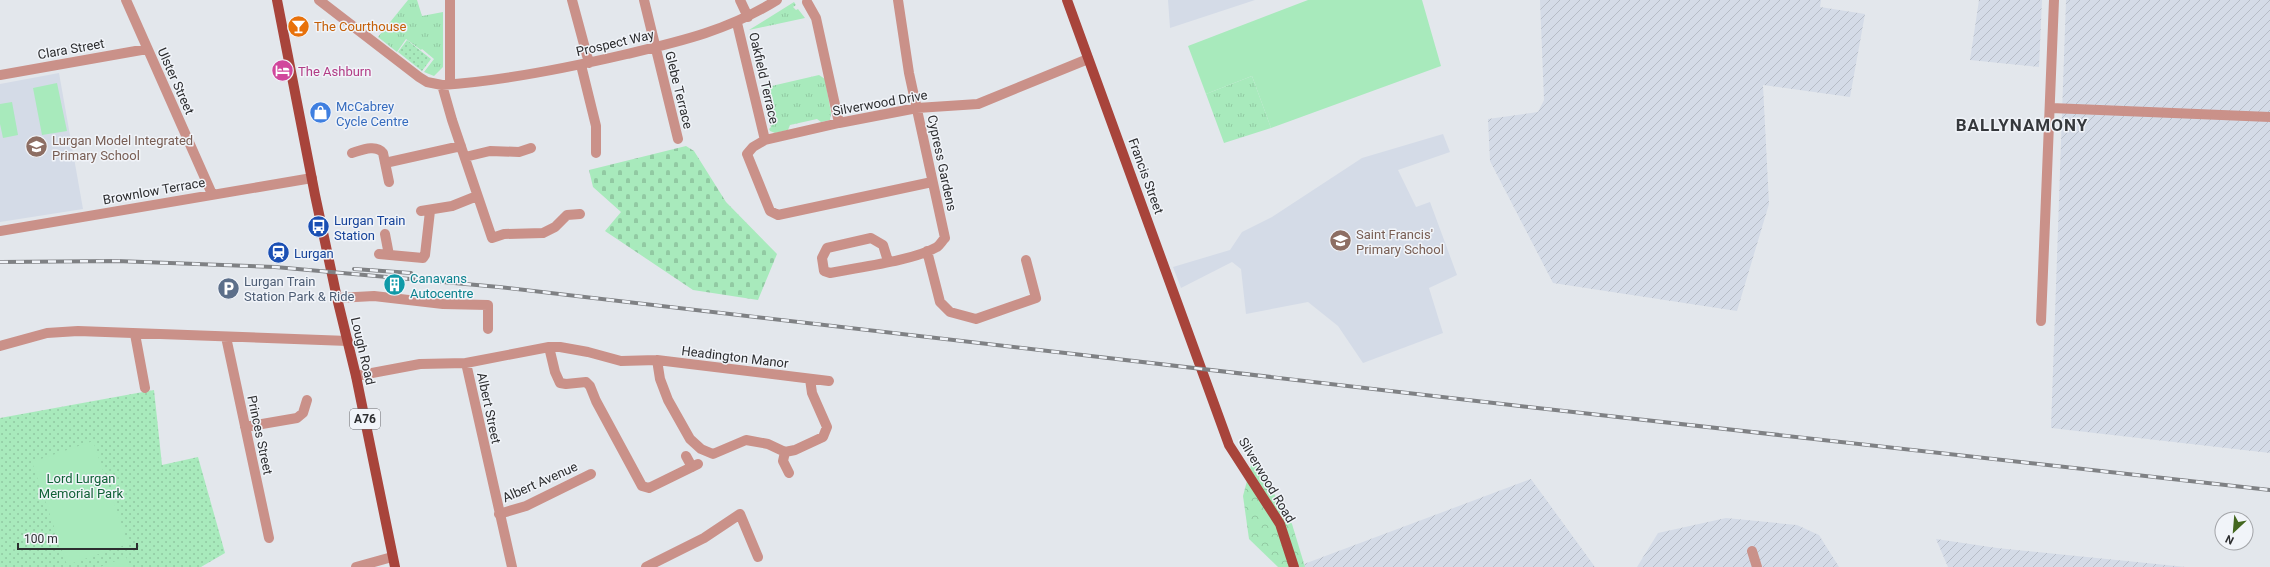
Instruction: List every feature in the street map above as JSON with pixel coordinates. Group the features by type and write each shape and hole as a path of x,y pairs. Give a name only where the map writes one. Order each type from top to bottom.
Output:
{"main road":[{"name":"Lough Road","path":"277,0 312,178 337,298 356,376 393,562"},
{"name":"Francis Street","path":"1066,0 1200,361"},
{"name":"Silverwood Road","path":"1200,361 1229,444 1280,524 1294,567"}],"street":[{"name":"Ulster Street","path":"126,0 212,194"},
{"path":"319,0 427,82 446,85"},
{"path":"450,0 446,85 461,146 492,238 504,234 542,233 555,227 567,215 580,214"},
{"path":"572,0 596,126 596,153"},
{"name":"Glebe Terrace","path":"644,0 678,139"},
{"path":"740,0 748,17"},
{"name":"Prospect Way","path":"446,85 585,64 701,36 737,23 777,0"},
{"name":"Cypress Gardens","path":"898,0 909,73 945,238 939,246 927,251"},
{"path":"2041,321 2051,108 2054,0"},
{"path":"806,2 816,18 839,123"},
{"name":"Oakfield Terrace","path":"737,23 765,140"},
{"name":"Clara Street","path":"0,76 147,49"},
{"name":"Silverwood Drive","path":"765,140 839,123 917,108 978,104 1088,59"},
{"path":"2051,108 2270,117"},
{"path":"765,140 753,147 747,154 748,160 770,211 774,215 782,215 932,182"},
{"path":"385,163 461,146"},
{"path":"352,152 376,148 383,153 389,182"},
{"path":"465,157 490,151 519,152 531,148"},
{"name":"Brownlow Terrace","path":"0,231 312,178"},
{"path":"385,234 384,255 422,258 425,255 425,211 452,206 477,196"},
{"path":"888,261 883,246 871,238 827,248 822,258 824,270 830,273 888,261 927,251 940,302 950,312 976,319 1035,300 1037,297 1026,260"},
{"path":"337,298 374,296 443,304 488,305 488,329"},
{"path":"0,346 42,334 62,331 348,341"},
{"path":"135,334 145,388"},
{"name":"Princes Street","path":"226,337 269,538"},
{"path":"549,347 555,372 560,383 566,384 586,382 590,386 596,401 642,486 649,488 695,465 686,456"},
{"name":"Headington Manor","path":"466,363 549,347 560,347 588,352 621,361 657,360 829,381"},
{"path":"657,360 660,379 668,400 690,439 701,449 713,454 746,440 756,441 785,452 795,450 823,437 826,432 826,427 812,393 810,379"},
{"name":"Albert Street","path":"356,376 420,364 466,363 512,567"},
{"path":"245,427 297,418 303,414 307,400"},
{"path":"785,452 783,461 789,473"},
{"name":"Albert Avenue","path":"499,514 526,506 591,474"},
{"path":"646,567 704,538 740,514 758,557"},
{"path":"1752,551 1757,567"},
{"path":"356,567 393,562"}],"shaded area":[{"path":"1168,0 1255,0 1170,28"},
{"path":"1540,0 1821,0 1820,7 1865,14 1850,97 1763,85 1769,204 1737,311 1553,283 1490,161 1488,119 1538,112 1544,100"},
{"path":"1979,0 2042,0 2039,67 1970,60"},
{"path":"2066,0 2270,0 2270,453 2051,428"},
{"name":"Lurgan Model Integrated Primary School","path":"59,73 83,209 0,222 0,84"},
{"name":"Saint Francis' Primary School","path":"1443,134 1450,152 1398,170 1416,207 1430,202 1457,275 1429,288 1443,333 1363,363 1338,326 1308,302 1246,314 1241,269 1232,262 1181,288 1173,267 1230,250 1242,232 1272,217 1362,158"},
{"path":"1531,479 1595,567 1305,567 1304,564"},
{"path":"1726,518 1797,525 1819,535 1839,567 1637,567 1658,533"},
{"path":"1936,539 1997,548 2186,567 1948,567"}],"green space":[{"path":"408,0 417,0 422,16 443,12 443,67 434,76 424,72 434,59 422,49 421,50 406,39 397,52 378,37"},
{"path":"1308,0 1422,0 1441,66 1271,128 1252,76 1206,94 1188,46"},
{"path":"794,2 796,5 793,7 796,10 798,9 805,18 749,30"},
{"path":"407,40 431,59 422,71 398,52"},
{"path":"819,75 825,79 831,113 830,120 821,122 817,119 790,125 788,130 775,133 770,131 769,129 771,127 763,88"},
{"path":"1252,76 1271,128 1224,143 1206,94"},
{"path":"57,83 67,131 42,135 33,88"},
{"path":"12,102 18,135 3,138 0,124 0,104"},
{"path":"686,146 694,151 726,202 777,254 758,300 693,290 605,231 621,212 593,187 589,170"},
{"name":"Lord Lurgan Memorial Park","path":"154,390 162,465 198,457 225,553 201,567 0,567 0,418"},
{"path":"93,441 128,544 67,565 32,462"},
{"path":"1253,458 1292,524 1305,567 1278,567 1249,539 1243,496"},
{"path":"126,557 130,567 100,567"}],"railway":[{"path":"0,262 117,261 275,267 499,287 1511,405 2270,490"},
{"path":"354,269 411,273"}],"place":[{"name":"The Courthouse","path":"298,26"},
{"name":"The Ashburn","path":"283,71"},
{"name":"McCabrey Cycle Centre","path":"320,113"},
{"name":"Lurgan Model Integrated Primary School","path":"36,147"},
{"name":"Lurgan Train Station","path":"318,227"},
{"name":"Saint Francis' Primary School","path":"1340,241"},
{"name":"Lurgan","path":"279,253"},
{"name":"Canavans Autocentre","path":"395,285"},
{"name":"Lurgan Train Station Park & Ride","path":"229,288"}],"district":[{"name":"BALLYNAMONY","path":"2022,125"}]}
